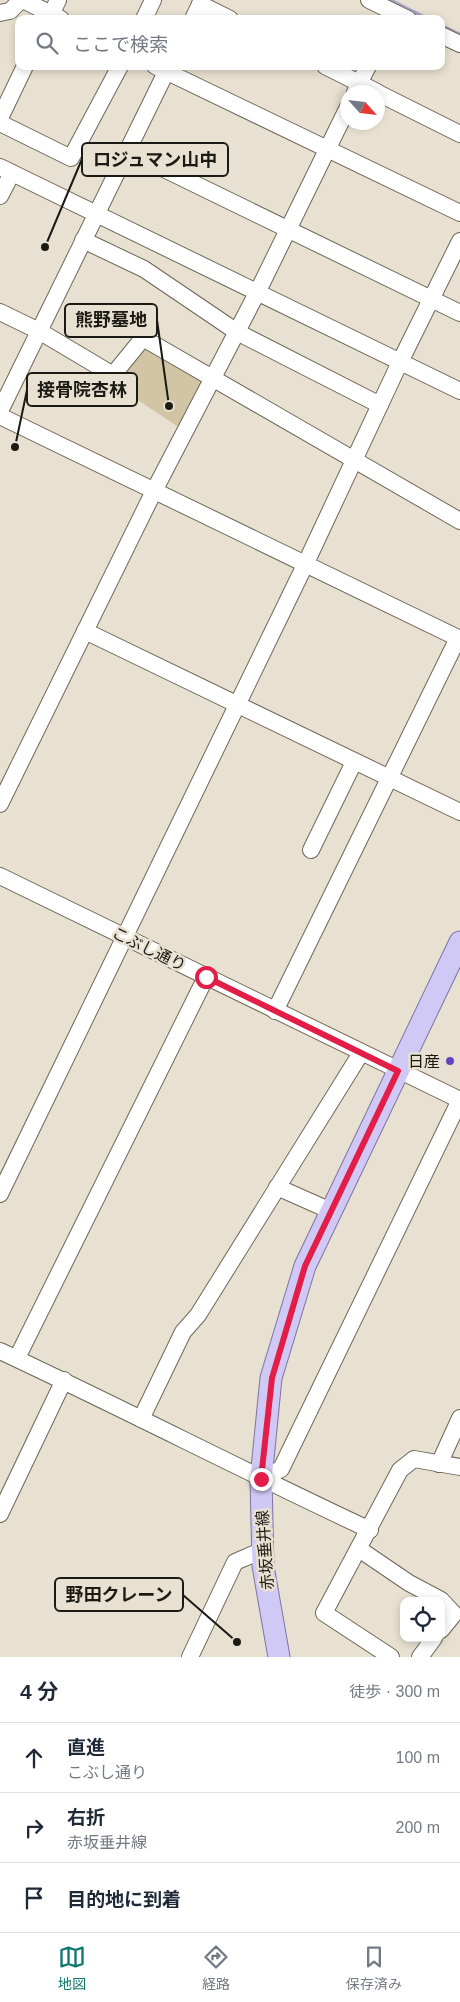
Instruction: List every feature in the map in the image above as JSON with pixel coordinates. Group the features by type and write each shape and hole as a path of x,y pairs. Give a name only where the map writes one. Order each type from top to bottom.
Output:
{"main road":[{"name":"赤坂垂井線","path":"279,1657 263,1566 261,1479 272,1378 305,1266 460,942"}],"street":[{"path":"1,15 10,11 22,0 55,13"},
{"path":"146,15 153,0"},
{"path":"369,0 395,15"},
{"path":"194,15 201,2 223,15"},
{"path":"445,37 460,44"},
{"path":"0,118 23,70"},
{"path":"0,124 71,158 118,70"},
{"path":"0,412 127,151 163,70"},
{"path":"168,70 460,213"},
{"path":"331,70 353,85"},
{"path":"358,85 366,70"},
{"path":"385,97 460,134"},
{"path":"0,804 6,777 85,631 212,377 257,293 340,124"},
{"path":"127,151 460,313"},
{"path":"0,196 6,170 460,390"},
{"path":"83,240 144,269 236,332 380,405"},
{"path":"0,1194 460,241"},
{"path":"0,312 39,331 113,375 144,338 460,521"},
{"path":"0,416 459,638 275,1011"},
{"path":"85,631 460,812"},
{"path":"311,850 354,762"},
{"name":"こぶし通り","path":"0,876 460,1100"},
{"path":"206,977 6,1355 64,1380 261,1479 370,1530"},
{"path":"141,1419 183,1332 198,1315 361,1053"},
{"path":"261,1479 281,1469 460,1100"},
{"path":"277,1187 331,1211"},
{"path":"0,1514 64,1380"},
{"path":"439,1464 460,1418"},
{"path":"391,1657 324,1613 370,1530 400,1470 414,1459 460,1467"},
{"path":"359,1549 409,1583 441,1600 457,1616 445,1626"},
{"path":"190,1657 235,1562 263,1550"},
{"path":"420,1657 431,1642"}],"shaded area":[{"path":"143,344 205,376 180,428 112,383"}],"waterway":[{"path":"389,0 419,15"},
{"path":"445,28 460,35"}],"place":[{"name":"ロジュマン山中","path":"45,247"},
{"name":"熊野墓地","path":"169,406"},
{"name":"接骨院杏林","path":"15,447"},
{"name":"日産","path":"450,1061"},
{"name":"野田クレーン","path":"237,1642"}],"route":[{"path":"206,977 398,1071 305,1266 272,1378 261,1479"}]}
